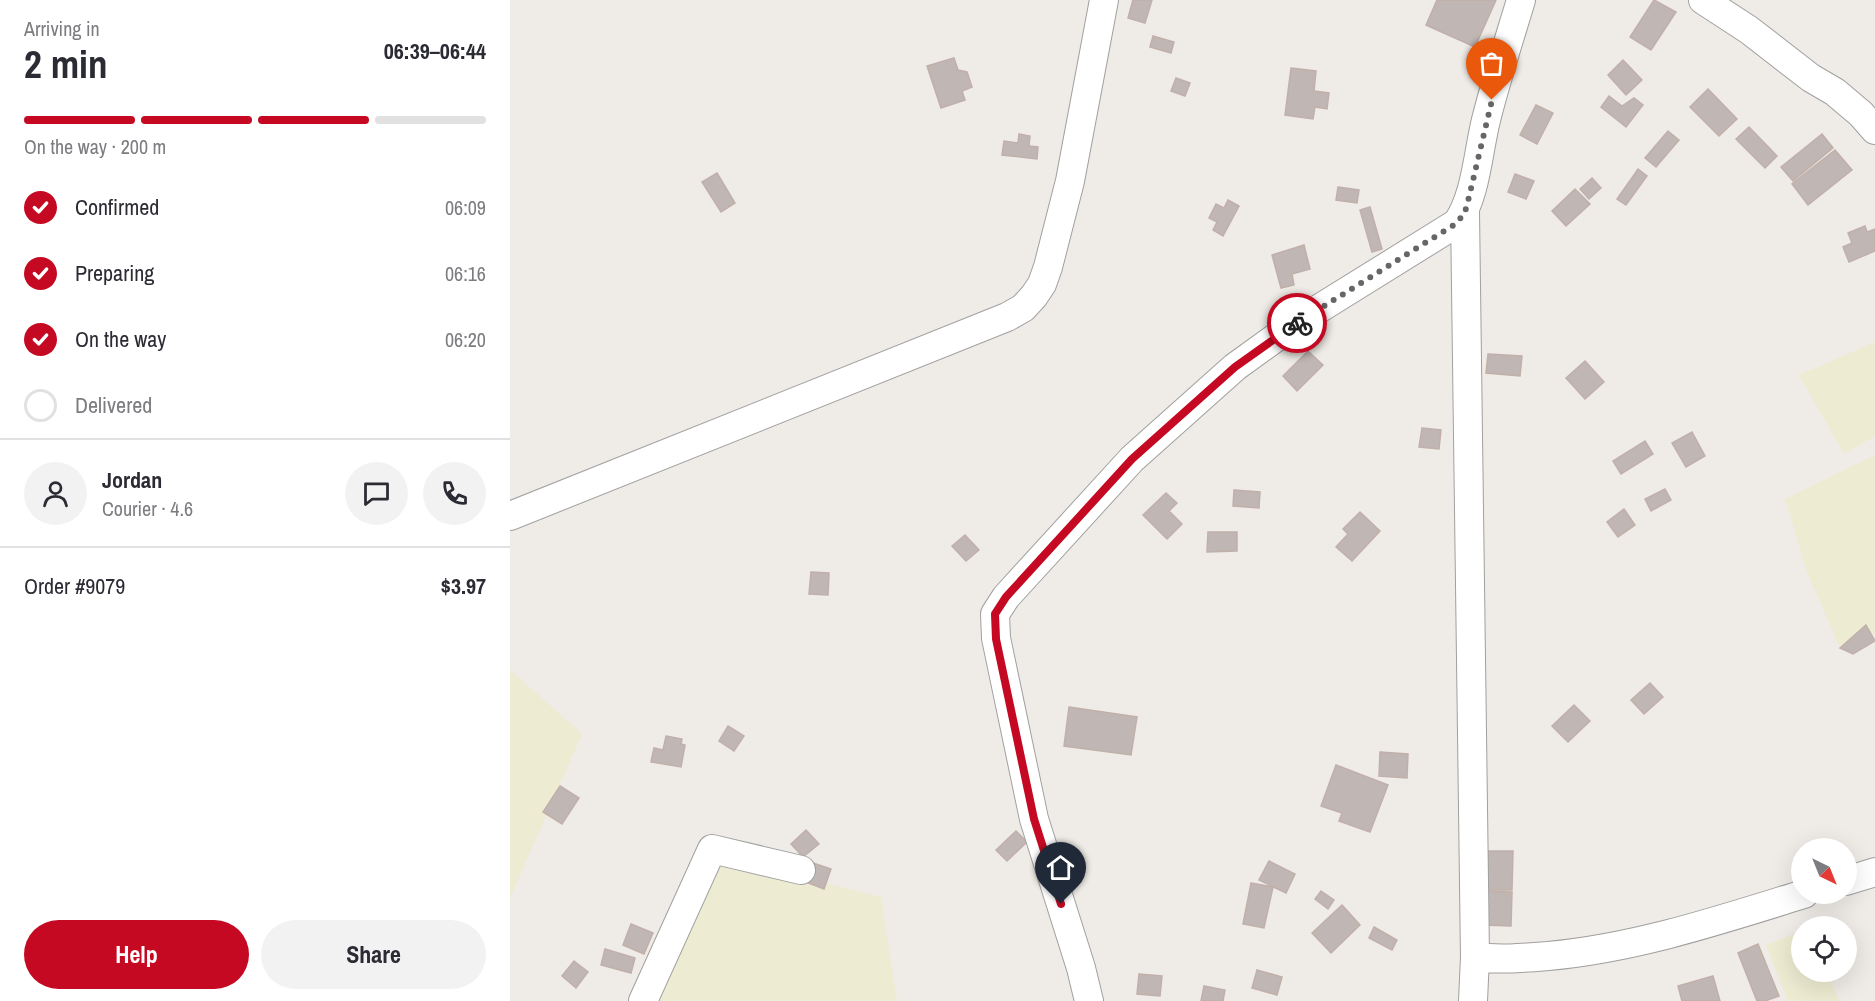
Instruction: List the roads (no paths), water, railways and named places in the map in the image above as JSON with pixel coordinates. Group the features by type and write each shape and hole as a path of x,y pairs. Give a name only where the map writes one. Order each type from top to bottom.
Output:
{"street":[{"path":"510,516 789,406 1007,317 1023,308 1042,284 1057,232 1072,170 1104,0"},
{"path":"1473,1001 1475,957 1465,212 1486,120 1521,0"},
{"path":"1703,0 1749,30 1811,78 1835,92 1861,114 1875,130"},
{"path":"1089,1001 1082,968 1034,819 996,639 995,614 1011,592 1132,459 1235,367 1296,323 1448,230 1465,212"},
{"path":"643,1001 712,849 801,870"},
{"path":"1857,878 1875,872"},
{"path":"1475,957 1501,960 1592,952 1685,931 1791,898"}]}
